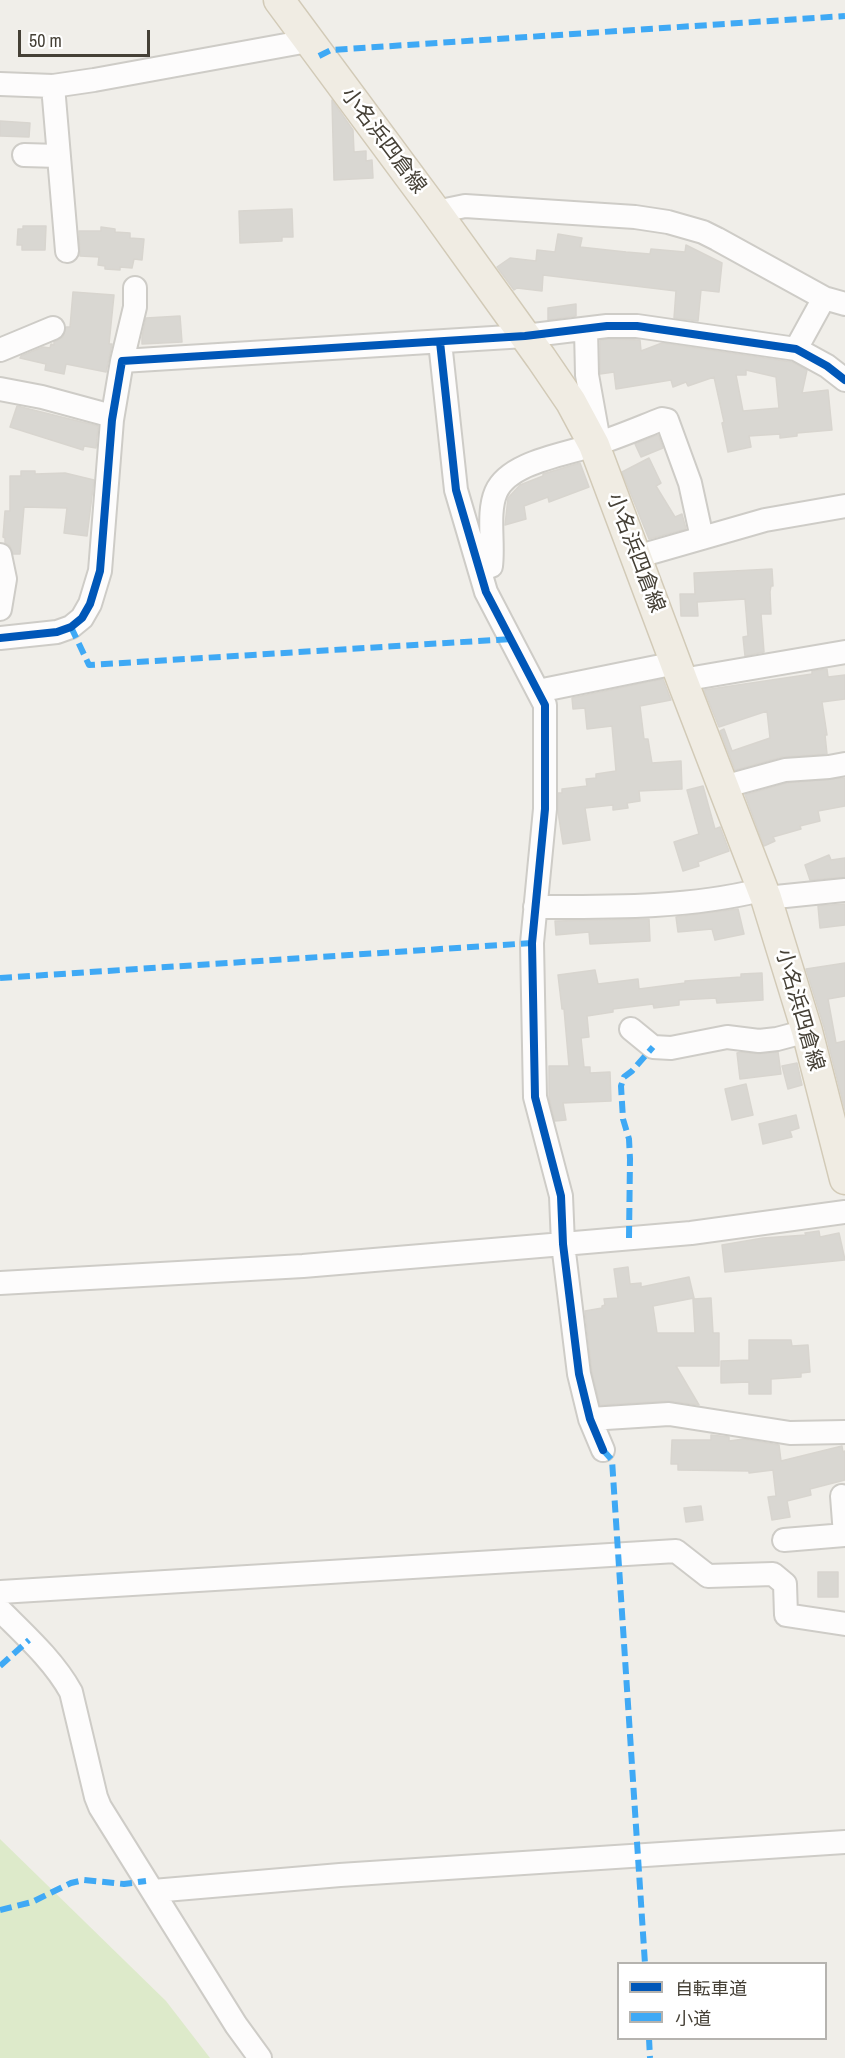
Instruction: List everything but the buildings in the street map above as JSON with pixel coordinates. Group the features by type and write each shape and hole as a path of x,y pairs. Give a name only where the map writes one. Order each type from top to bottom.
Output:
{"main road":[{"name":"小名浜四倉線","path":"279,0 525,336 571,402 596,444 636,557 763,894 841,1146 845,1179"}],"street":[{"path":"0,84 53,86 117,77 308,41"},
{"path":"53,86 67,251"},
{"path":"24,155 59,156"},
{"path":"436,212 465,206 635,217 668,222 703,232 834,301 796,349"},
{"path":"0,638 57,632 71,627 82,618 90,604 100,571 112,416 135,307 135,288"},
{"path":"122,361 441,342 525,336 607,326 637,326 796,349 827,366 845,380"},
{"path":"0,350 53,328"},
{"path":"586,329 587,375 598,436 596,444"},
{"path":"441,342 456,490 486,592 545,705 545,809 532,943 535,1097 561,1196 563,1244 579,1374 590,1419 603,1450"},
{"path":"0,389 51,399 112,416"},
{"path":"480,570 491,566 492,507 500,485 510,475 534,463 596,444 662,419 667,420 690,483 702,538"},
{"path":"636,557 765,520 845,506"},
{"path":"0,555 5,579 0,609"},
{"path":"538,691 679,671 845,652"},
{"path":"723,788 785,770 829,768 845,764"},
{"path":"536,907 627,907 735,896 845,890"},
{"path":"631,1029 653,1047 671,1047 727,1037 759,1041 807,1031"},
{"path":"0,1283 303,1266 691,1233 845,1212"},
{"path":"590,1419 669,1414 790,1432 845,1432"},
{"path":"784,1540 845,1535 842,1496"},
{"path":"0,1592 676,1551 708,1576 773,1574 785,1584 786,1615 845,1624"},
{"path":"0,1610 29,1640 71,1692 100,1807 236,2025 260,2058"},
{"path":"153,1891 340,1875 845,1842"}],"green space":[{"path":"0,1839 166,2001 210,2058 0,2058"}],"marked path":[{"path":"319,56 331,50 845,16"},
{"path":"71,627 89,665 511,639"},
{"path":"0,978 532,943"},
{"path":"629,1238 629,1139 623,1119 621,1086 624,1077 653,1047"},
{"path":"603,1450 612,1460 645,1962"},
{"path":"0,1666 29,1640"},
{"path":"0,1910 32,1902 71,1883 84,1880 124,1884 146,1881"},
{"path":"649,2040 650,2058"}],"cycle path":[{"path":"0,638 57,632 71,627 82,618 90,604 100,571 112,420 122,361 525,336 607,326 637,326 796,349 827,366 845,380"},
{"path":"440,342 456,490 486,592 545,705 545,809 532,943 535,1097 561,1196 563,1244 579,1374 590,1419 603,1450"}]}
